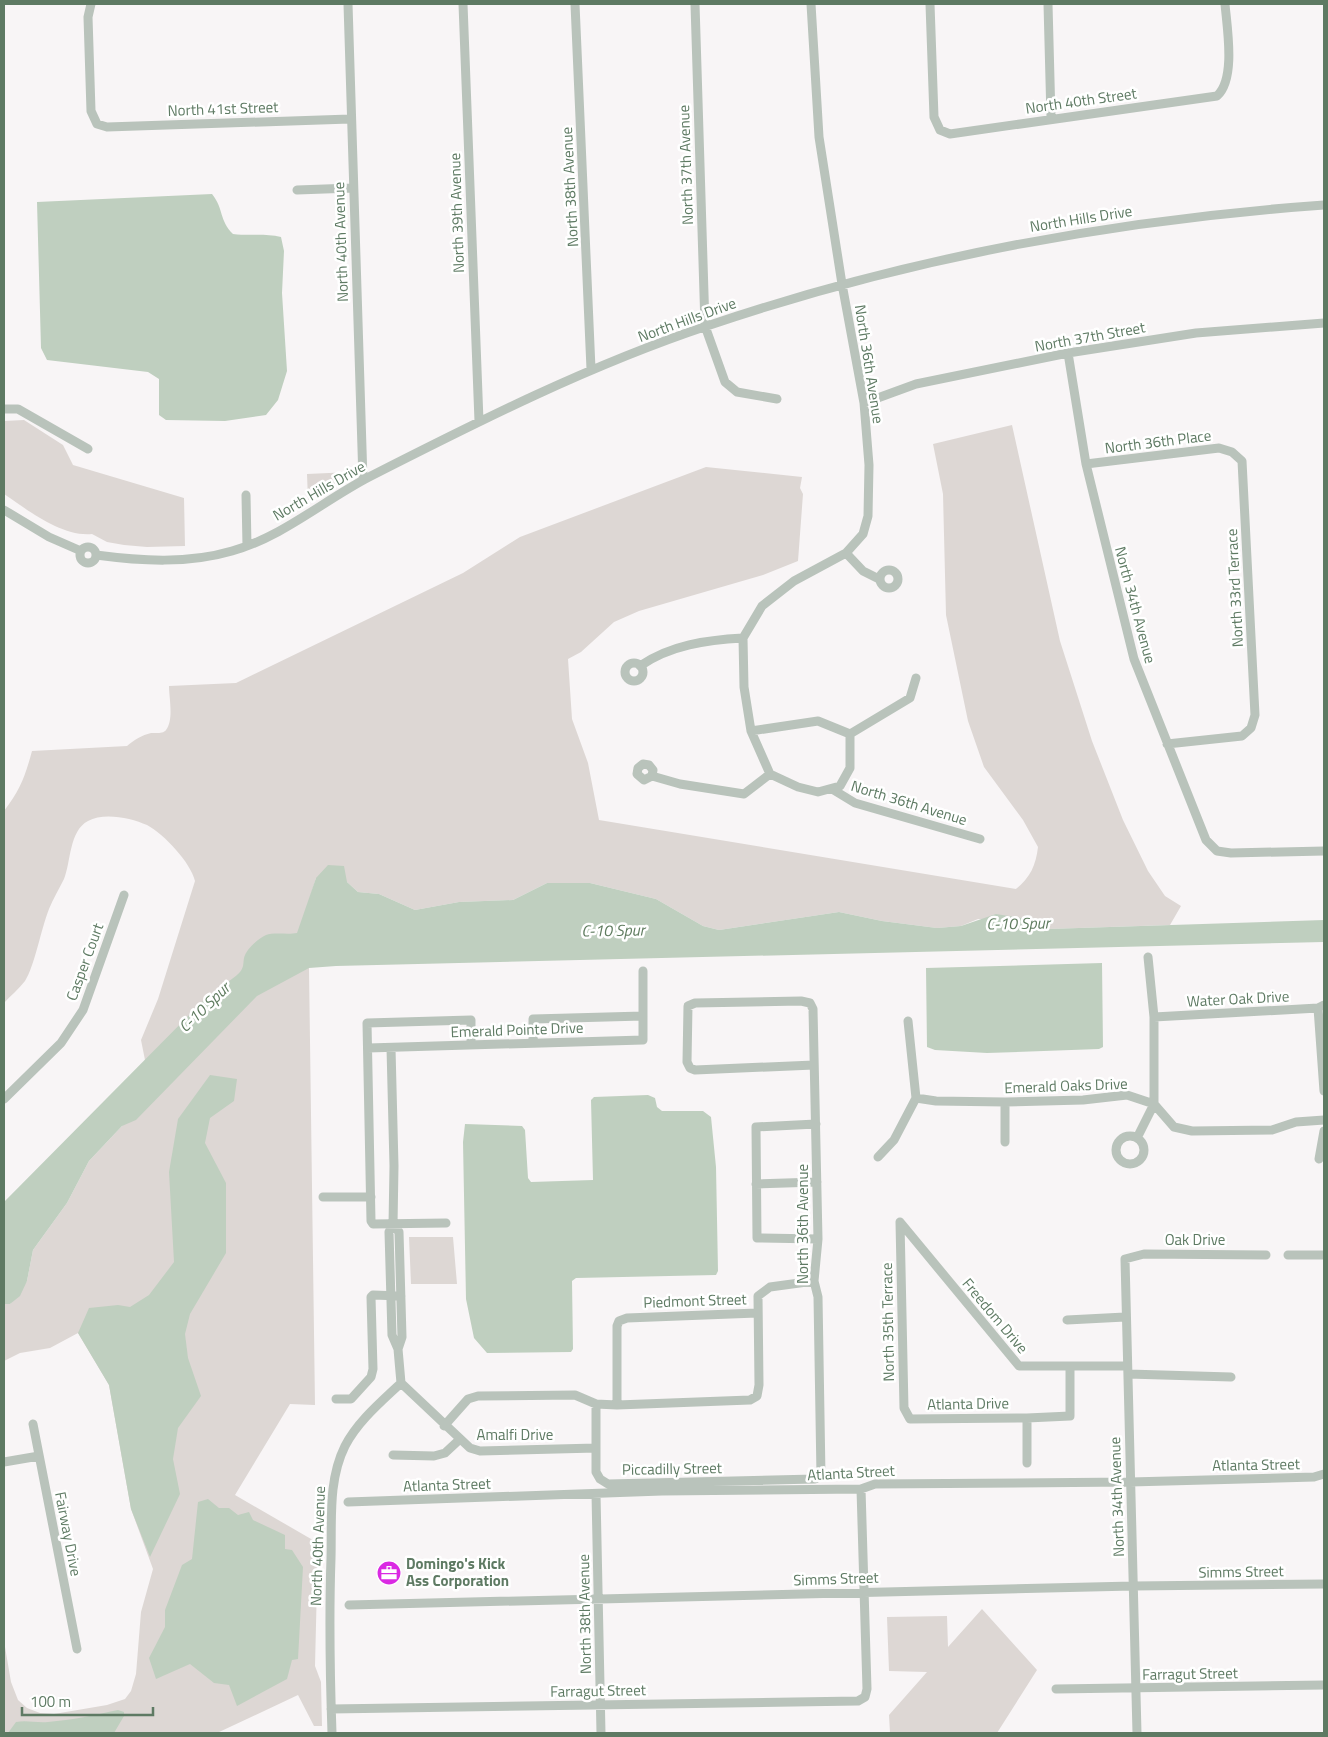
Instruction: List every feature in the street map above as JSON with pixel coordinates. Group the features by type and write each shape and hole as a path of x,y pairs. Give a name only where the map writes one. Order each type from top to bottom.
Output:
{"street":[{"name":"North 41st Street","path":"91,4 88,17 91,111 96,124 107,127 350,119"},
{"name":"North 40th Avenue","path":"348,4 352,188 363,480"},
{"name":"North 39th Avenue","path":"463,4 478,421"},
{"name":"North 38th Avenue","path":"575,4 592,370"},
{"name":"North 37th Avenue","path":"695,4 705,326 725,382 737,392 777,399"},
{"name":"North 36th Avenue","path":"743,638 762,606 794,581 846,552 863,534 868,516 869,465 864,402 842,284 819,137 812,4"},
{"name":"North 40th Street","path":"930,4 934,117 940,130 950,134 1051,118 1218,96 1225,89 1229,76 1226,4"},
{"path":"1048,4 1051,118"},
{"path":"296,190 352,188"},
{"name":"North Hills Drive","path":"6,516 81,551 85,547 90,547 95,550 96,555 152,561 211,557 247,546 281,530 363,480 478,421 592,370 705,326 842,284 953,256 1116,226 1242,211 1324,205"},
{"name":"North 37th Street","path":"864,402 916,384 1068,352 1196,333 1324,323"},
{"name":"North 34th Avenue","path":"1068,352 1086,464 1134,659 1206,840 1217,851 1231,853 1324,851"},
{"path":"4,409 18,409 88,449"},
{"name":"North 36th Place","path":"1086,464 1219,448 1232,452"},
{"name":"North 33rd Terrace","path":"1167,744 1242,736 1251,728 1255,715 1242,461 1232,452"},
{"path":"246,495 247,546"},
{"path":"846,552 863,571 879,579"},
{"path":"640,666 657,655 709,640 743,638 744,687 751,731 770,774 744,794 680,784 652,776"},
{"path":"751,731 818,721 850,734 910,698 916,678"},
{"name":"North 36th Avenue","path":"770,774 798,787 818,792 840,786 850,768 850,734"},
{"name":"North 36th Avenue","path":"832,789 855,804 980,840"},
{"name":"Casper Court","path":"4,1100 61,1043 83,1010 124,895"},
{"path":"1137,1138 1154,1104 1154,1017 1148,957"},
{"path":"534,1043 533,1019 643,1016 643,972"},
{"name":"North 36th Avenue","path":"814,1065 695,1070 690,1068 687,1062 688,1006 695,1003 801,1001 810,1003 813,1009 818,1239 814,1281 818,1297 821,1476"},
{"path":"1321,1006 1324,1091"},
{"name":"Water Oak Drive","path":"1154,1017 1321,1006"},
{"name":"Emerald Pointe Drive","path":"368,1048 643,1040 643,1016"},
{"path":"446,1223 373,1224 367,1023 471,1020 471,1046"},
{"path":"878,1157 894,1140 916,1098 908,1021"},
{"path":"391,1048 394,1166 393,1225 389,1232 392,1335 398,1349 401,1383"},
{"name":"Emerald Oaks Drive","path":"916,1098 936,1101 1006,1102 1083,1100 1127,1095 1154,1104"},
{"path":"1005,1142 1006,1102"},
{"path":"1154,1104 1174,1127 1192,1131 1272,1130 1296,1122 1324,1120"},
{"path":"816,1124 756,1126 756,1184 757,1238 818,1239"},
{"path":"1319,1159 1324,1131"},
{"path":"756,1184 817,1182"},
{"path":"323,1197 371,1197"},
{"name":"Freedom Drive","path":"900,1222 1019,1366 1070,1366 1231,1377"},
{"name":"North 35th Terrace","path":"900,1222 904,1408 910,1419"},
{"path":"393,1225 399,1232 402,1337 398,1349"},
{"name":"Oak Drive","path":"1125,1259 1144,1254 1266,1255"},
{"path":"1288,1255 1324,1255"},
{"name":"North 34th Avenue","path":"1125,1259 1136,1733"},
{"name":"Piedmont Street","path":"618,1405 617,1326 619,1321 627,1318 757,1313 758,1296 770,1287 814,1281"},
{"path":"336,1399 351,1399 371,1377 373,1369 371,1297 373,1295 401,1296"},
{"path":"444,1426 468,1399 478,1396 575,1395 596,1404 618,1405 750,1400 757,1396 759,1385 757,1313"},
{"path":"1067,1320 1125,1317"},
{"name":"Atlanta Drive","path":"910,1419 1070,1416 1070,1366"},
{"name":"North 40th Avenue","path":"332,1733 330,1601 332,1487 337,1464 346,1444 364,1419 401,1383"},
{"name":"Amalfi Drive","path":"401,1383 444,1426 470,1448 480,1451 596,1448"},
{"name":"Piccadilly Street","path":"596,1404 596,1472 600,1480 608,1484 815,1479 821,1476"},
{"path":"1027,1418 1027,1463"},
{"name":"Fairway Drive","path":"33,1424 77,1649"},
{"path":"394,1455 434,1456 445,1453 459,1440"},
{"path":"4,1462 39,1456"},
{"name":"Atlanta Street","path":"348,1502 596,1494 861,1489 875,1484 1130,1482 1314,1477 1324,1474"},
{"path":"861,1489 866,1592"},
{"name":"North 38th Avenue","path":"596,1494 601,1733"},
{"name":"Simms Street","path":"349,1605 1133,1586 1324,1584"},
{"name":"Farragut Street","path":"331,1709 858,1700 865,1697 867,1689 866,1592"},
{"name":"Farragut Street","path":"1056,1690 1324,1685"}],"shaded area":[{"path":"24,420 63,445 73,465 184,498 185,546 147,547 124,545 107,542 92,534 70,532 47,522 4,494 4,421"},
{"path":"1012,425 1060,641 1092,741 1123,820 1148,871 1165,896 1181,906 1170,925 1048,929 1028,919 978,919 961,926 937,928 882,921 839,912 719,930 703,926 656,899 590,883 547,883 513,900 459,902 415,910 379,894 358,892 347,882 316,878 305,914 309,968 315,1405 290,1404 235,1495 318,1543 315,1666 321,1682 322,1726 314,1726 298,1695 217,1733 4,1733 4,1641 11,1682 18,1700 27,1708 40,1713 54,1714 107,1705 125,1699 131,1691 136,1674 141,1612 153,1569 131,1509 109,1385 78,1333 50,1348 20,1353 4,1361 4,1304 10,1304 27,1281 33,1250 67,1203 89,1161 122,1126 145,1060 141,1040 158,999 195,881 183,858 161,835 147,825 133,820 109,816 94,818 88,821 77,832 74,839 64,879 49,909 29,974 23,984 4,1003 4,811 21,783 32,751 127,746 144,735 163,732 170,721 169,686 236,683 463,573 520,537 706,467 802,477 800,488 803,494 798,561 763,575 639,611 614,622 581,652 568,659 572,719 588,763 599,820 1016,889 1032,871 1038,847 1023,820 984,767 968,721 946,615 943,494 933,444"},
{"path":"351,472 352,474 308,500 307,474"},
{"path":"409,1237 453,1237 457,1284 411,1284"},
{"path":"982,1609 1037,1670 997,1733 890,1733 889,1715 927,1672 889,1671 887,1617 947,1616 948,1647"}],"water":[{"path":"212,194 216,199 225,224 233,234 281,237 284,251 282,293 287,371 278,400 266,415 225,421 166,420 159,415 159,379 148,372 47,360 41,348 37,202"},
{"name":"C-10 Spur","path":"328,865 344,866 347,882 358,892 379,894 415,910 459,902 513,900 547,883 590,883 656,899 703,926 719,930 839,912 882,921 937,928 961,926 996,914 1028,919 1048,929 1324,920 1324,942 309,968 257,996 136,1120 122,1126 89,1161 67,1203 33,1250 27,1281 20,1296 10,1304 4,1304 4,1202 208,996 240,972 245,955 253,945 269,934 297,933 316,878"},
{"path":"1102,963 1103,1047 1099,1049 987,1053 935,1050 927,1047 926,968"},
{"path":"210,1075 237,1079 234,1101 210,1118 205,1143 226,1183 226,1253 190,1314 185,1334 188,1358 201,1396 178,1428 173,1459 180,1494 150,1557 131,1509 109,1385 78,1333 89,1308 118,1305 130,1307 149,1295 174,1262 169,1172 178,1119"},
{"path":"648,1095 655,1098 657,1107 662,1111 703,1111 711,1117 716,1167 718,1271 716,1275 576,1278 572,1281 573,1349 571,1352 487,1353 474,1338 466,1299 463,1142 465,1124 522,1126 525,1130 528,1178 531,1182 593,1180 591,1100 594,1097"},
{"path":"208,1499 219,1508 229,1508 238,1515 249,1512 253,1520 285,1535 285,1549 292,1550 303,1567 298,1659 292,1660 287,1679 237,1706 229,1685 214,1683 190,1664 156,1679 149,1658 165,1627 165,1610 182,1565 192,1559 198,1502"},
{"path":"118,1710 124,1712 124,1716 114,1733 8,1733 16,1722 57,1721"}],"place":[{"name":"Domingo's Kick Ass Corporation","path":"389,1573"}]}
